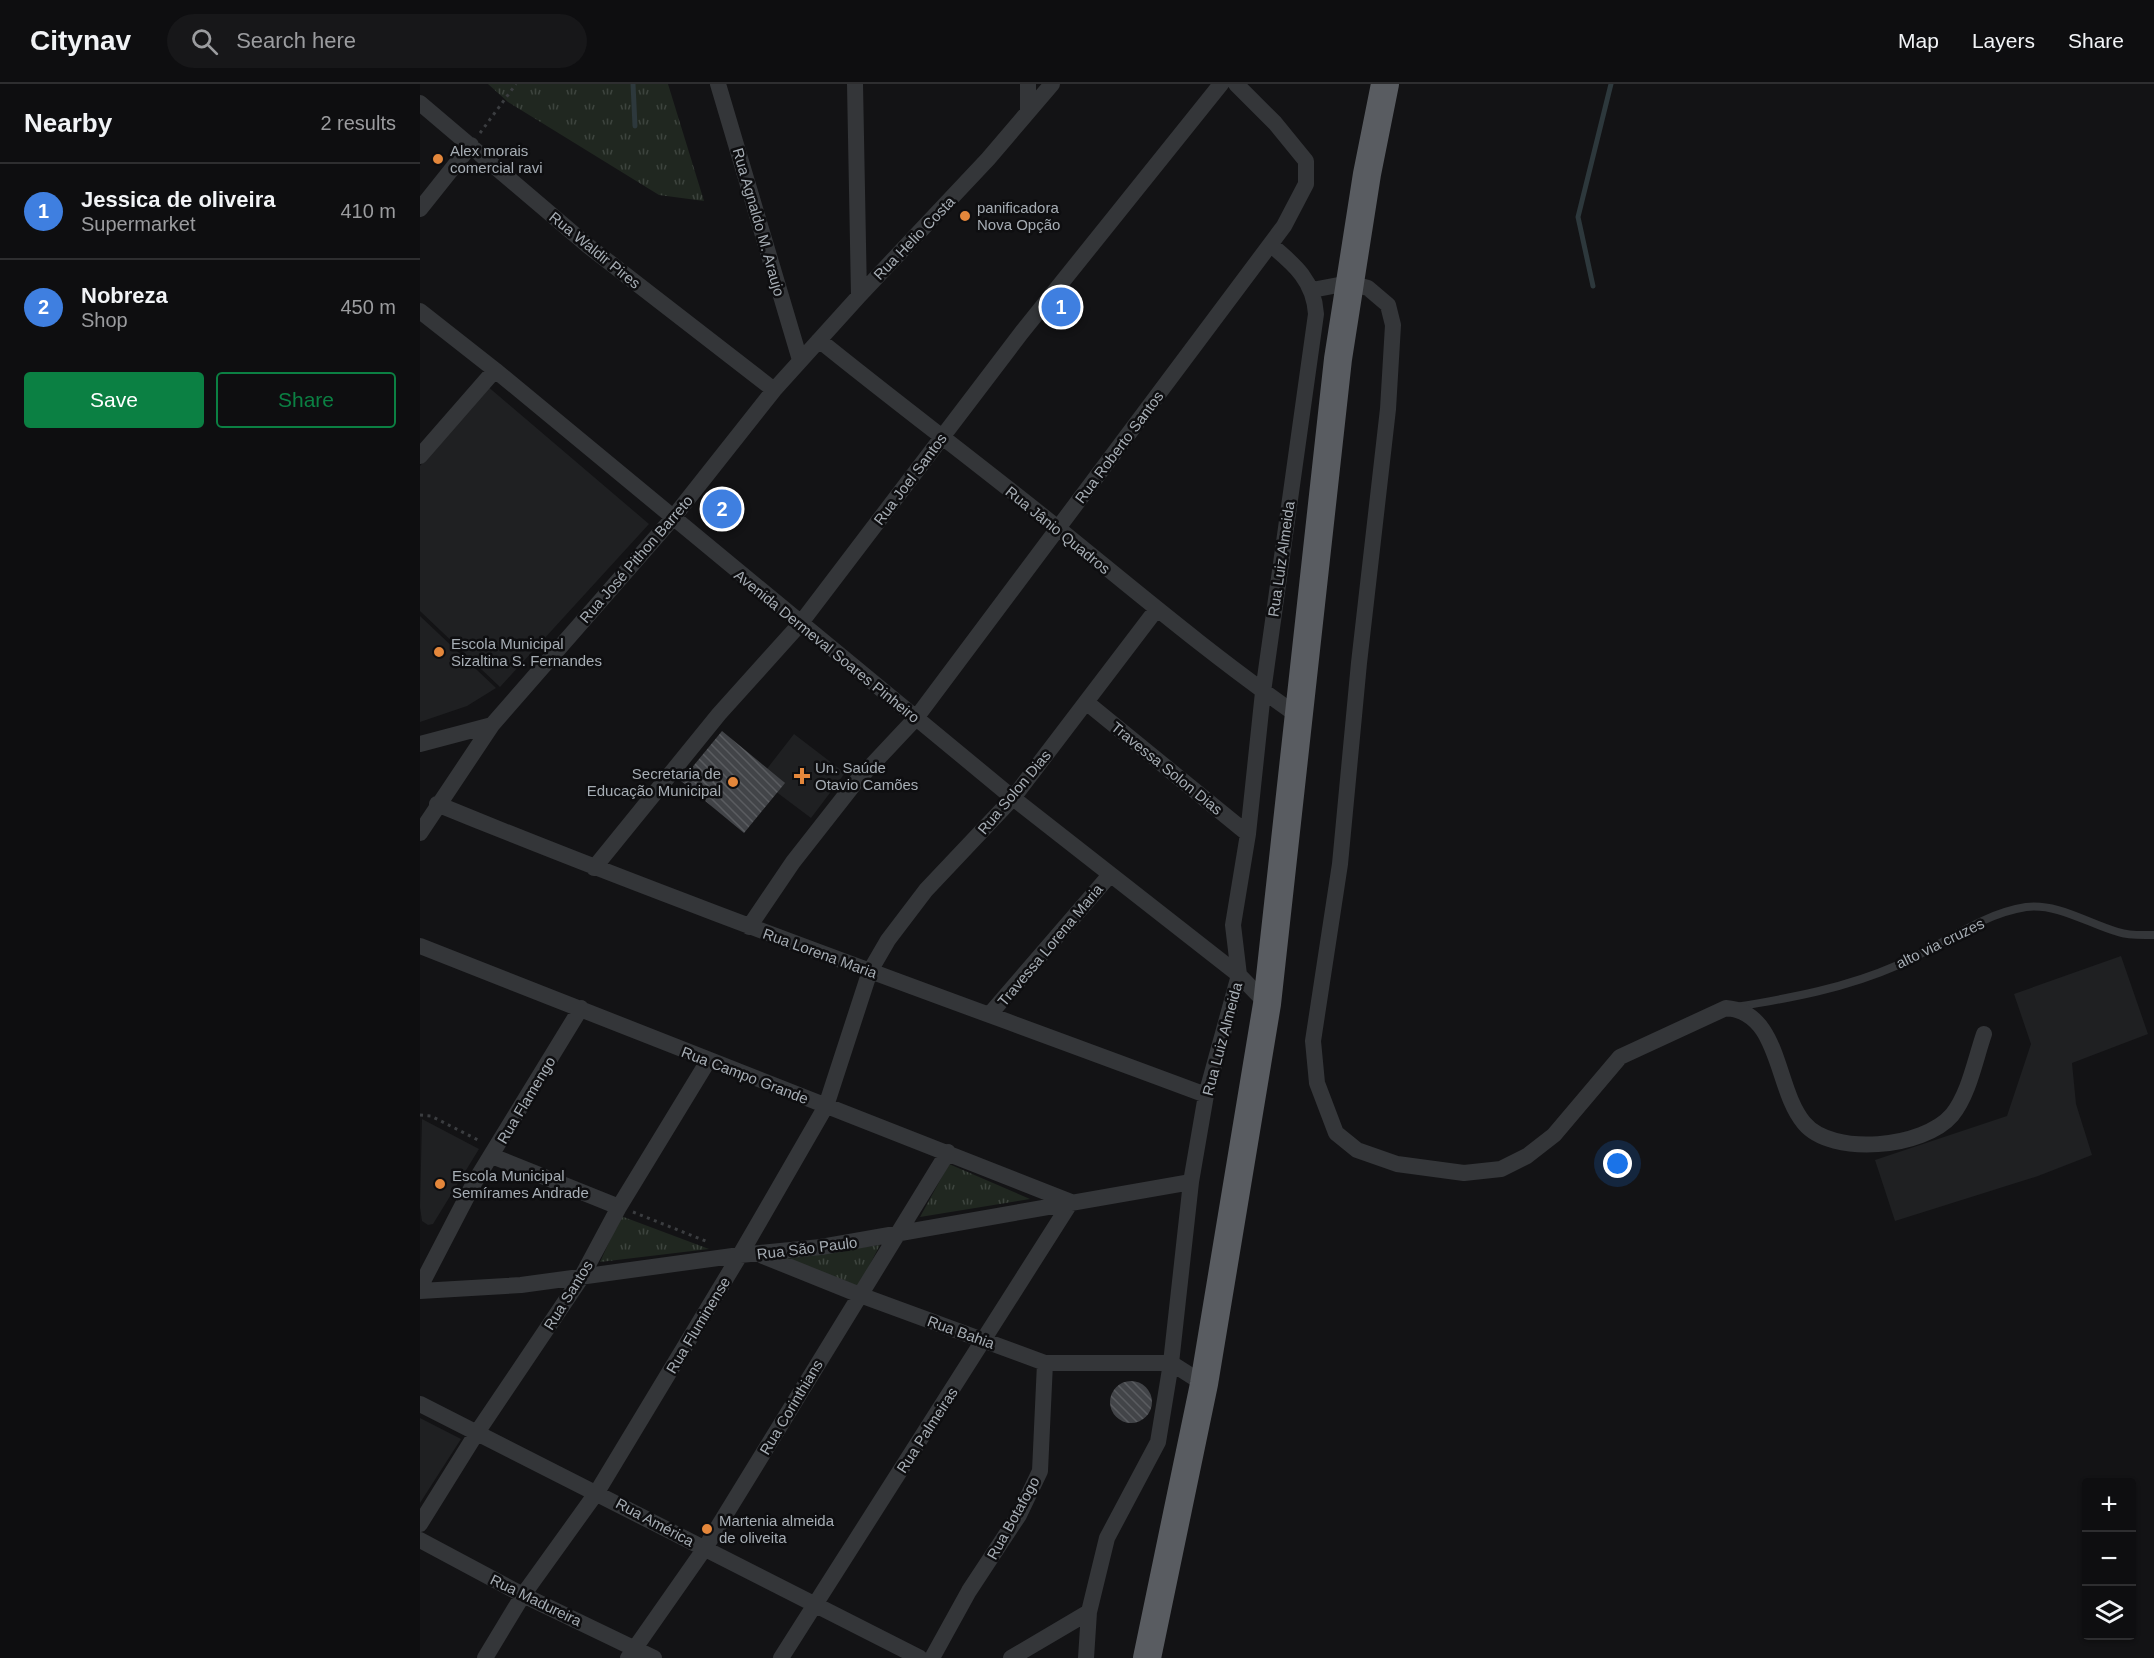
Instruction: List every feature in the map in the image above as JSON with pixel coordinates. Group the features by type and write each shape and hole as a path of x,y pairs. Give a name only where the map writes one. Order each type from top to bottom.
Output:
{"highway":[{"path":"1147,1658 1204,1384 1268,1004 1338,360 1349,283 1386,84"}],"street":[{"name":"Rua Agnaldo M. Araujo","path":"718,84 800,360"},
{"path":"855,84 859,296"},
{"path":"1028,84 1028,110"},
{"name":"Rua Helio Costa","path":"774,390 988,159 1052,84"},
{"name":"Rua Joel Santos","path":"594,868 719,714 800,624 1066,275 1221,84"},
{"name":"Rua Roberto Santos","path":"749,927 793,861 855,783 916,718 1271,245 1301,195 1308,168 1302,152 1236,84"},
{"name":"Rua Waldir Pires","path":"420,103 596,252 774,390"},
{"path":"420,209 471,146"},
{"path":"1271,245 1302,274 1312,290 1349,283 1368,288 1388,305 1393,325 1340,864 1313,1041 1317,1083 1330,1122 1345,1143 1357,1150 1397,1164 1464,1173 1501,1169 1527,1156 1554,1135 1620,1057 1726,1008 1743,1010 1754,1019 1771,1046 1794,1107 1805,1124 1826,1136 1865,1144 1905,1141 1943,1124 1953,1114 1963,1096 1984,1034"},
{"name":"Rua Luiz Almeida","path":"1086,1658 1089,1612 1107,1538 1158,1442 1171,1364 1191,1182 1206,1095 1239,975 1233,925 1248,834 1263,692 1314,342 1316,314 1312,290"},
{"name":"Avenida Dermeval Soares Pinheiro","path":"420,311 495,370 672,519 1109,876 1239,975 1268,1004"},
{"name":"Rua Jânio Quadros","path":"819,340 940,438 1058,528 1156,610 1263,692 1300,717"},
{"path":"420,456 495,370"},
{"name":"Rua José Pithon Barreto","path":"420,833 437,804 492,725 672,519 774,390"},
{"name":"Rua Solon Dias","path":"870,971 905,915 1013,798 1156,610"},
{"name":"Travessa Solon Dias","path":"1086,702 1248,834"},
{"path":"420,744 492,725"},
{"name":"Rua Lorena Maria","path":"437,804 594,868 749,927 1206,1095"},
{"name":"Travessa Lorena Maria","path":"990,1014 1109,876"},
{"name":"Rua Campo Grande","path":"420,946 1071,1202"},
{"name":"Rua Fluminense","path":"485,1658 523,1595 597,1492 740,1255 826,1106 870,971"},
{"name":"Rua Flamengo","path":"420,1287 474,1183 581,1008"},
{"name":"Rua Santos","path":"420,1524 476,1434 581,1278 619,1207 708,1061"},
{"name":"Rua Corinthians","path":"631,1653 705,1548 948,1152"},
{"path":"492,1156 619,1207"},
{"name":"Rua São Paulo","path":"420,1291 501,1287 740,1255 760,1255 895,1235 1191,1182"},
{"name":"Rua Palmeiras","path":"781,1658 985,1341 1071,1202"},
{"name":"Rua Bahia","path":"760,1255 860,1295 1045,1363 1171,1364"},
{"name":"Rua Botafogo","path":"932,1658 969,1591 1018,1515 1040,1471 1045,1363"},
{"path":"1171,1364 1204,1384"},
{"name":"Rua América","path":"420,1404 815,1602 920,1658"},
{"name":"Rua Madureira","path":"420,1540 631,1653 654,1658"},
{"path":"1011,1658 1089,1612"}],"lane":[{"name":"alto via cruzes","path":"1726,1008 1798,997 1863,979 1899,965 1985,921 2027,907 2047,908 2130,935 2154,935"}],"path":[{"path":"471,146 516,84"},
{"path":"420,1115 431,1116 485,1144 492,1156"},
{"path":"619,1207 740,1255"}],"shaded area":[{"path":"486,385 649,524 500,687 420,611 420,466"},
{"name":"Escola Municipal Sizaltina S. Fernandes","path":"420,616 496,688 467,706 420,722"},
{"name":"Un. Saúde Otavio Camões","path":"794,734 845,773 811,818 759,779"},
{"path":"2121,956 2148,1034 2072,1063 2076,1104 2092,1155 2038,1176 1895,1221 1875,1160 2007,1116 2031,1044 2014,994"},
{"name":"Escola Municipal Semírames Andrade","path":"422,1119 479,1149 433,1224 428,1225 422,1221 420,1207"},
{"path":"420,1418 461,1439 420,1503"}],"green space":[{"path":"488,84 668,84 704,201 659,195 508,102"},
{"path":"949,1164 1030,1199 920,1217"},
{"path":"621,1216 709,1249 600,1262"},
{"path":"880,1245 857,1289 783,1258"}],"building":[{"name":"Secretaria de Educação Municipal","path":"722,731 785,783 744,833 681,781"},
{"path":"1131,1381 1146,1387 1152,1402 1146,1417 1131,1423 1116,1417 1110,1402 1116,1387"}],"waterway":[{"path":"633,84 635,126"},
{"path":"1593,286 1578,217 1611,84"}],"place":[{"name":"Alex morais comercial ravi","path":"438,159"},
{"name":"panificadora Nova Opção","path":"965,216"},
{"name":"Jessica de oliveira","path":"1061,307"},
{"name":"Nobreza","path":"722,509"},
{"name":"Escola Municipal Sizaltina S. Fernandes","path":"439,652"},
{"name":"Un. Saúde Otavio Camões","path":"802,776"},
{"name":"Secretaria de Educação Municipal","path":"733,782"},
{"name":"Escola Municipal Semírames Andrade","path":"440,1184"},
{"name":"Martenia almeida de oliveita","path":"707,1529"}]}
